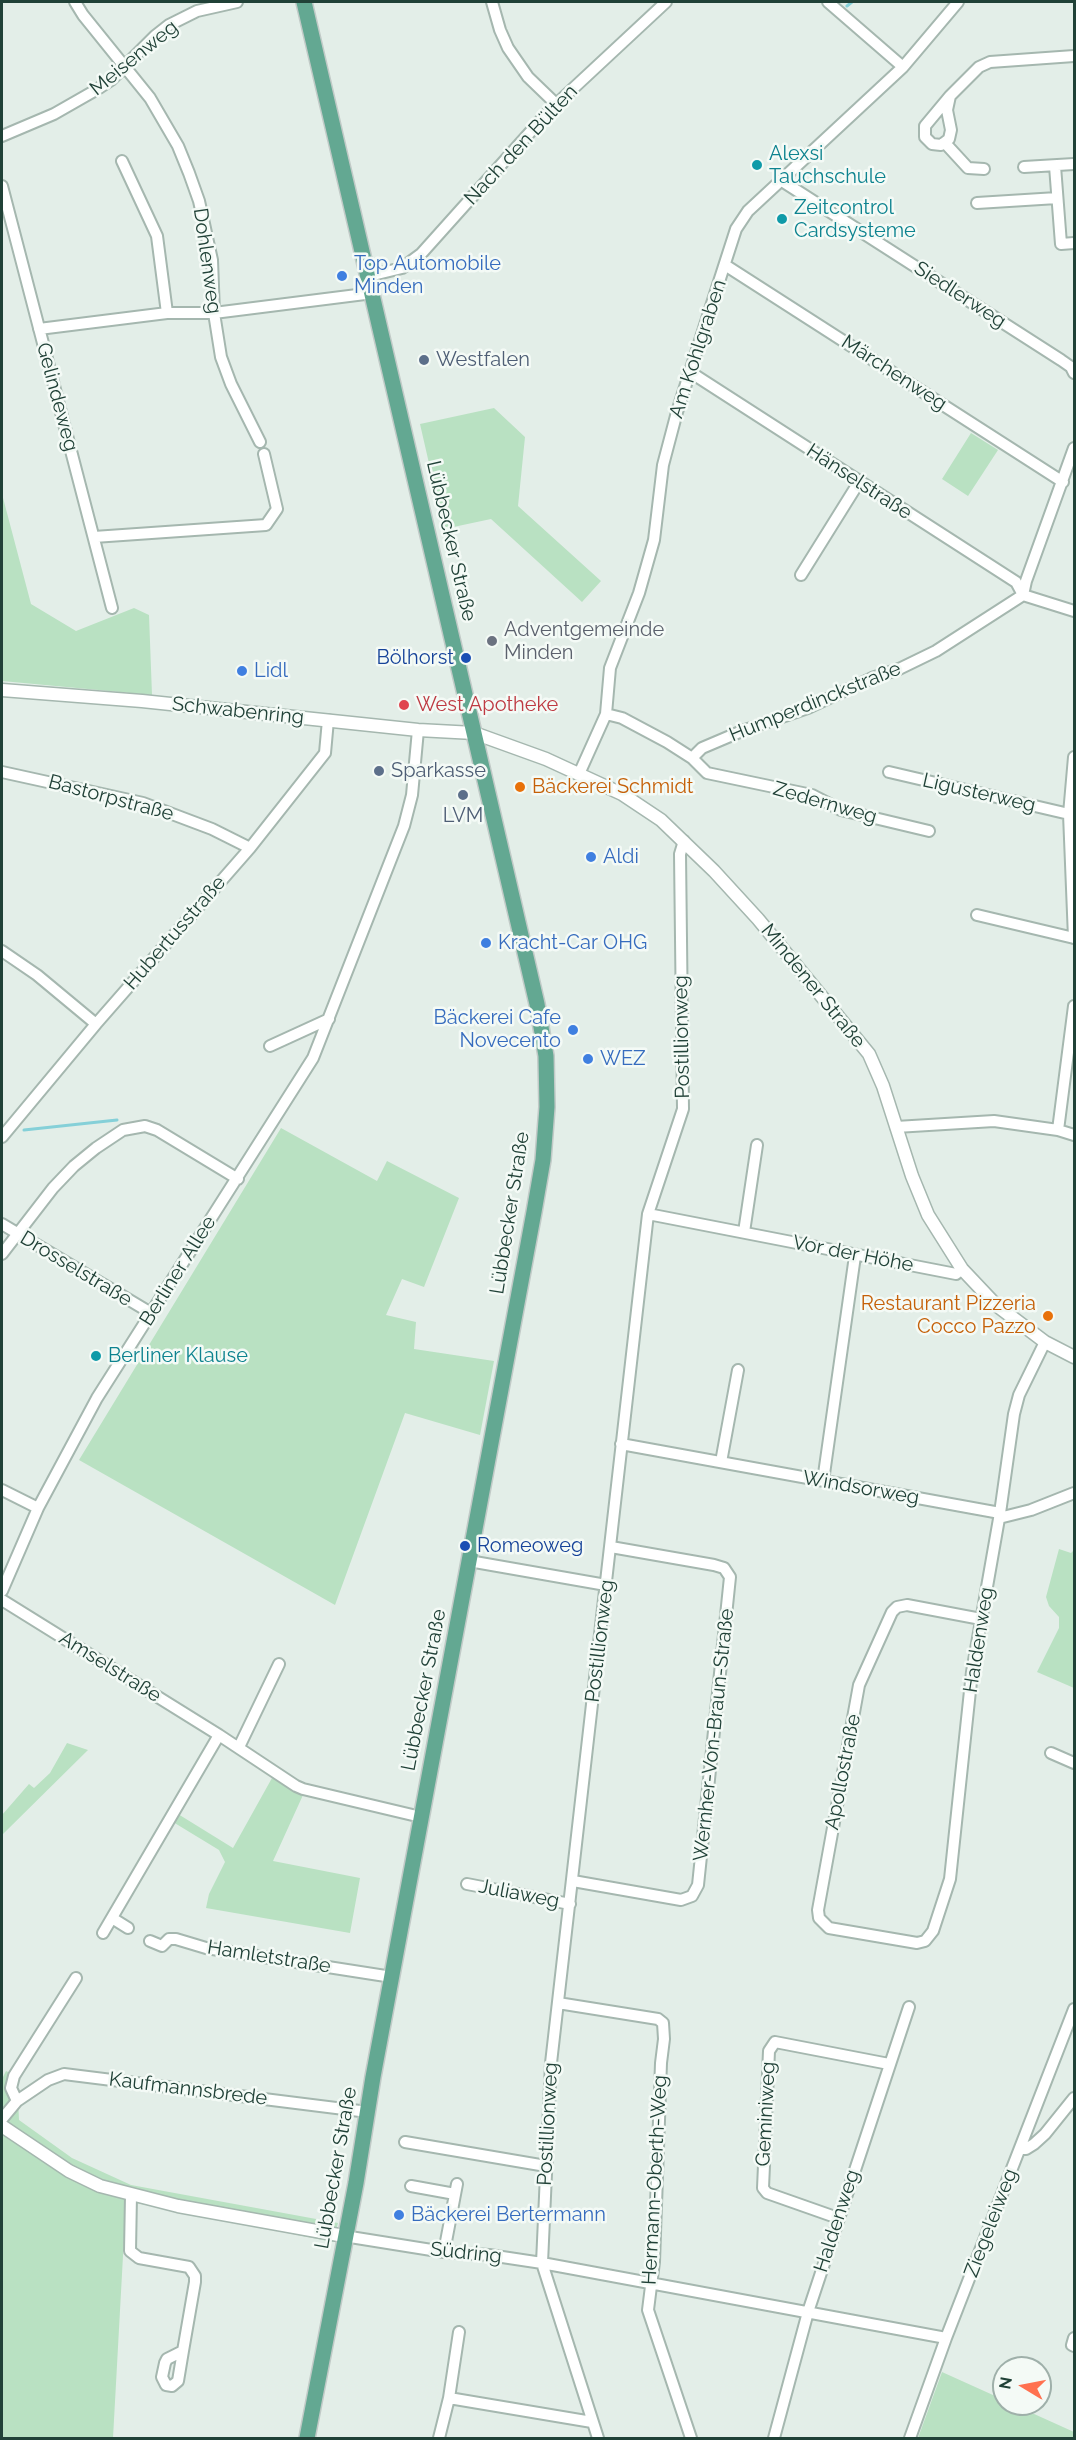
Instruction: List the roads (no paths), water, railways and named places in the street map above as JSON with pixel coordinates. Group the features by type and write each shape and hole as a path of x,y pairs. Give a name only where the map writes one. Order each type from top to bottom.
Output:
{"main road":[{"name":"Lübbecker Straße","path":"304,2 537,1004 546,1056 543,1160 307,2439"}],"street":[{"name":"Dohlenweg","path":"75,2 165,122 189,173 199,201 212,260 214,313 221,357 231,384 260,442"},
{"name":"Meisenweg","path":"2,136 54,114 96,90 169,25 197,11 237,2"},
{"path":"492,2 508,48 528,77 556,104"},
{"name":"Nach den Bülten","path":"369,276 402,268 421,254 556,104 666,2"},
{"path":"828,2 903,67"},
{"name":"Am Kohlgraben","path":"579,774 606,714 610,668 639,593 651,550 663,465 677,412 736,229 748,211 903,67 958,2"},
{"path":"945,143 932,144 925,137 926,122 972,71 986,63 1074,56"},
{"path":"945,143 951,134 947,110 950,96"},
{"path":"945,143 968,168 984,170"},
{"path":"122,161 156,236 167,313"},
{"path":"1024,167 1074,164"},
{"path":"1055,166 1061,244 1074,243"},
{"name":"Siedlerweg","path":"782,181 1071,366 1074,373"},
{"name":"Gelindeweg","path":"2,186 112,608"},
{"path":"977,203 1057,198"},
{"name":"Märchenweg","path":"725,264 1063,482"},
{"path":"39,329 167,313 214,313 373,293"},
{"name":"Hänselstraße","path":"690,372 1016,582 1023,595"},
{"path":"1074,448 1023,595 1074,611"},
{"path":"94,537 266,525 277,509 264,454"},
{"path":"801,575 859,482"},
{"name":"Humperdinckstraße","path":"692,758 702,748 742,730 808,708 936,651 1023,595"},
{"name":"Schwabenring","path":"2,690 142,701 418,730 474,733"},
{"path":"606,714 622,718 667,741 692,758"},
{"name":"Hubertusstraße","path":"2,1137 96,1023 250,848 325,753 328,720"},
{"name":"Berliner Allee","path":"2,1591 39,1508 97,1398 313,1058 404,826 412,795 418,730"},
{"name":"Mindener Straße","path":"474,733 579,774 622,794 641,806 684,841 758,919 856,1036 876,1069 912,1176 928,1215 962,1269 996,1305 1045,1342 1074,1357"},
{"path":"976,915 1074,938 1069,814 1074,757"},
{"name":"Zedernweg","path":"692,758 706,773 812,795 841,810 929,831"},
{"name":"Bastorpstraße","path":"2,772 143,803 212,829 250,848"},
{"name":"Ligusterweg","path":"889,772 1069,814"},
{"name":"Postillionweg","path":"598,2439 542,2263 551,2063 648,1214 683,1109 680,854 684,841"},
{"path":"2,951 37,975 96,1023"},
{"path":"1058,1130 1074,1006"},
{"path":"270,1046 329,1019"},
{"path":"896,1127 994,1121 1058,1130 1074,1135"},
{"path":"2,1254 53,1188 74,1166 123,1130 145,1126 157,1130 237,1179"},
{"path":"744,1232 757,1145"},
{"name":"Vor der Höhe","path":"648,1214 956,1274 962,1269"},
{"name":"Drosselstraße","path":"2,1224 151,1313"},
{"path":"823,1481 855,1256"},
{"name":"Haldenweg","path":"925,1941 933,1931 950,1879 967,1710 1019,1395 1045,1342"},
{"path":"722,1462 738,1370"},
{"name":"Windsorweg","path":"621,1444 1000,1516 1022,1513 1074,1493"},
{"path":"2,1490 39,1508"},
{"name":"Wernher-Von-Braun-Straße","path":"573,1881 681,1900 695,1893 699,1873 730,1577 724,1568 714,1565 611,1547"},
{"path":"469,1561 606,1585"},
{"name":"Amselstraße","path":"2,1600 303,1789 421,1817"},
{"name":"Apollostraße","path":"925,1941 912,1943 829,1928 819,1918 818,1910 859,1685 892,1611 897,1607 907,1605 981,1619"},
{"path":"239,1747 279,1664"},
{"path":"103,1933 219,1735"},
{"path":"1051,1753 1074,1763"},
{"name":"Juliaweg","path":"467,1884 570,1904"},
{"path":"112,1918 128,1928"},
{"name":"Hamletstraße","path":"150,1941 162,1946 170,1939 176,1939 206,1948 392,1977"},
{"path":"17,2101 11,2088 14,2076 75,1978"},
{"name":"Hermann-Oberth-Weg","path":"558,2003 658,2019 663,2023 654,2262 648,2310 692,2439"},
{"name":"Haldenweg","path":"774,2439 808,2312 837,2218 909,2007"},
{"name":"Ziegeleiweg","path":"910,2439 946,2338 1074,2009"},
{"name":"Geminiweg","path":"837,2218 767,2193 763,2188 769,2051 775,2042 889,2064"},
{"name":"Kaufmannsbrede","path":"2,2119 17,2101 48,2080 64,2073 368,2112"},
{"path":"1021,2149 1026,2149 1039,2139 1074,2098"},
{"name":"Südring","path":"2,2126 69,2171 100,2186 178,2206 444,2252 489,2255 542,2263 946,2338"},
{"path":"405,2142 546,2166"},
{"path":"411,2186 456,2189 444,2252"},
{"path":"131,2195 130,2251 139,2258 189,2267 195,2276 183,2350"},
{"path":"439,2439 449,2398 459,2332"},
{"path":"449,2398 592,2422"}],"waterway":[{"path":"847,6 852,2"},
{"path":"24,1130 117,1120"}],"place":[{"name":"Alexsi Tauchschule","path":"757,165"},
{"name":"Zeitcontrol Cardsysteme","path":"782,219"},
{"name":"Top Automobile Minden","path":"342,276"},
{"name":"Westfalen","path":"424,360"},
{"name":"Adventgemeinde Minden","path":"492,641"},
{"name":"Bölhorst","path":"466,658"},
{"name":"Lidl","path":"242,671"},
{"name":"West Apotheke","path":"404,705"},
{"name":"Sparkasse","path":"379,771"},
{"name":"Bäckerei Schmidt","path":"520,787"},
{"name":"LVM","path":"463,795"},
{"name":"Aldi","path":"591,857"},
{"name":"Kracht-Car OHG","path":"486,943"},
{"name":"Bäckerei Cafe Novecento","path":"573,1030"},
{"name":"WEZ","path":"588,1059"},
{"name":"Restaurant Pizzeria Cocco Pazzo","path":"1048,1316"},
{"name":"Berliner Klause","path":"96,1356"},
{"name":"Romeoweg","path":"465,1546"},
{"name":"Bäckerei Bertermann","path":"399,2215"}]}
